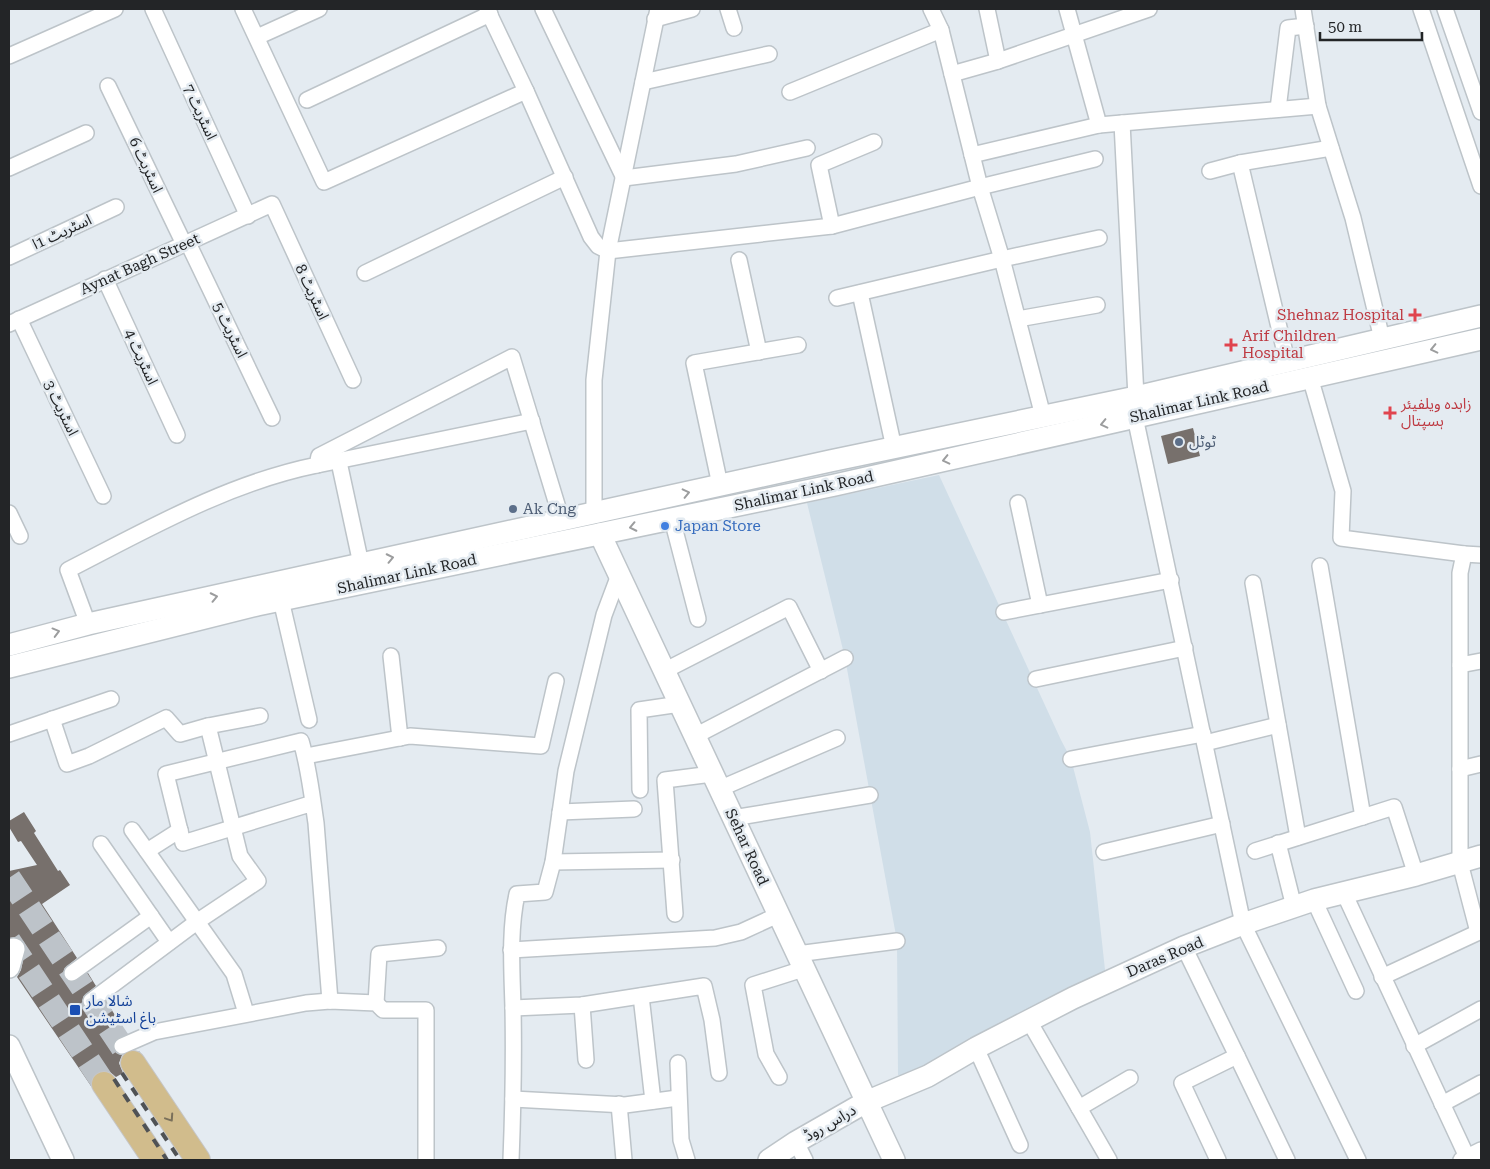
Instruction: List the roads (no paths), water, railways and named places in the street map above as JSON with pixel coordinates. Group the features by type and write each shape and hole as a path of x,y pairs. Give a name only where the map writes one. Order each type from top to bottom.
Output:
{"main road":[{"name":"Shalimar Link Road","path":"9,644 88,624 600,534 835,485 1135,407 1286,361 1481,316"},
{"name":"Shalimar Link Road","path":"9,667 281,600 327,582 361,564 1043,416 1135,407 1310,378 1481,339"},
{"path":"830,461 835,485"},
{"name":"Sehar Road","path":"600,534 894,1160"},
{"name":"Daras Road","path":"866,1102 928,1076 976,1048 1109,981 1184,947 1243,924 1304,904 1481,856"},
{"path":"9,1046 63,1160"},
{"path":"127,1055 193,1153"},
{"path":"104,1084 154,1160"},
{"path":"127,1117 139,1115 146,1110 153,1094"},
{"name":"دراس روڈ","path":"769,1160 800,1151 866,1102"},
{"path":"165,1160 172,1148 180,1145 193,1153"}],"street":[{"name":"اسٹریٹ 7","path":"153,9 248,216"},
{"path":"243,9 324,182 526,91"},
{"path":"257,38 319,9"},
{"path":"543,9 624,178"},
{"path":"594,514 594,380 608,251 657,14 692,9"},
{"path":"728,9 734,28"},
{"path":"931,9 940,30 980,187 1002,259 1043,416"},
{"path":"987,9 998,61"},
{"path":"1067,9 1099,125"},
{"path":"952,74 998,61 1149,9"},
{"path":"1303,9 1318,106 1353,218 1382,339"},
{"path":"1421,9 1481,186"},
{"path":"1445,9 1481,112"},
{"path":"9,56 109,10"},
{"path":"307,100 488,12 526,91 591,237 598,246 608,251 832,226 1095,159"},
{"path":"1278,110 1288,28 1306,26"},
{"path":"790,92 940,30"},
{"path":"643,82 769,54"},
{"name":"اسٹریٹ 6","path":"108,86 186,244"},
{"path":"972,155 1099,125 1318,106"},
{"path":"1122,123 1135,407 1243,924 1358,1160"},
{"path":"9,168 86,133"},
{"path":"832,226 819,165 874,142"},
{"path":"624,178 736,164 807,148"},
{"path":"1210,171 1240,163 1331,148"},
{"path":"1240,163 1286,361"},
{"path":"365,273 564,177"},
{"name":"Aynat Bagh Street","path":"14,322 272,204"},
{"name":"اسٹریٹ 8","path":"272,204 353,380"},
{"name":"اسٹریٹ 1ا","path":"9,257 116,207"},
{"path":"837,298 1099,238"},
{"name":"اسٹریٹ 5","path":"186,244 272,418"},
{"path":"739,260 759,352"},
{"name":"اسٹریٹ 4","path":"105,279 177,435"},
{"path":"860,293 894,448"},
{"path":"1018,319 1097,305"},
{"name":"اسٹریٹ 3","path":"14,322 103,496"},
{"path":"720,485 694,363 798,345"},
{"path":"317,465 319,456 512,358 562,520"},
{"path":"1310,378 1343,491 1341,538 1481,555"},
{"path":"88,624 68,570 203,502 287,471 339,462 532,421"},
{"path":"339,462 361,564"},
{"path":"1018,503 1040,606"},
{"path":"9,513 20,536"},
{"path":"672,519 698,619"},
{"path":"1382,977 1480,932 1460,863 1460,573 1464,554"},
{"path":"1320,566 1363,817"},
{"path":"511,1160 513,1008 511,950 517,894 545,892 553,862 566,771 604,615 620,575"},
{"path":"1004,612 1171,580"},
{"path":"1253,583 1298,837"},
{"path":"281,600 308,720"},
{"path":"664,671 789,606 821,670"},
{"path":"1036,678 1185,648"},
{"path":"391,656 400,738"},
{"path":"695,736 845,658"},
{"path":"1460,665 1481,661"},
{"path":"306,756 410,736 541,746 556,681"},
{"path":"9,734 111,699"},
{"path":"640,790 639,710 680,704"},
{"path":"52,719 67,764 88,756 166,718 180,734 208,726 260,716"},
{"path":"1071,759 1204,739 1278,725"},
{"path":"91,1001 198,921 258,881 240,856 208,726"},
{"path":"675,914 665,780 716,781 837,738"},
{"path":"313,803 183,843 166,774 301,741 306,756 313,803 330,1001"},
{"path":"1460,768 1481,764"},
{"path":"733,818 870,795"},
{"path":"1255,851 1394,807 1416,875"},
{"path":"560,812 634,809"},
{"path":"1104,852 1222,824"},
{"path":"132,830 234,974 246,1013"},
{"path":"147,851 180,830"},
{"path":"101,844 170,942"},
{"path":"1278,844 1304,904 1356,991"},
{"path":"553,862 672,860"},
{"path":"1344,893 1442,1104 1464,1159 1481,1150"},
{"path":"511,950 715,938 741,932 778,915"},
{"path":"72,973 152,916"},
{"path":"779,1077 766,1054 752,985 800,962 896,941"},
{"path":"1184,947 1287,1160"},
{"path":"376,1003 379,954 438,948"},
{"path":"513,1008 582,1005 704,986 712,1020 719,1073"},
{"path":"641,996 653,1101"},
{"path":"127,1055 154,1032 306,1003 330,1001 376,1003 383,1010 426,1010 426,1160"},
{"path":"582,1005 586,1060"},
{"path":"1414,1046 1481,1009"},
{"path":"1029,1022 1109,1160"},
{"path":"976,1048 1020,1145"},
{"path":"1218,1160 1182,1083 1237,1056"},
{"path":"678,1063 681,1140 687,1160"},
{"path":"1079,1108 1130,1078"},
{"path":"1442,1104 1481,1083"},
{"path":"513,1099 619,1104 678,1098"},
{"path":"619,1104 624,1160"}],"tunnel":[{"path":"9,878 133,1063"},
{"path":"9,941 104,1084"}],"railway":[{"path":"122,1073 180,1160"},
{"path":"114,1079 167,1160"}],"place":[{"name":"Shehnaz Hospital","path":"1415,315"},
{"name":"Arif Children Hospital","path":"1231,345"},
{"name":"زاہدہ ویلفیئر ہسپتال","path":"1390,413"},
{"name":"ٹوٹل","path":"1179,442"},
{"name":"Ak Cng","path":"513,509"},
{"name":"Japan Store","path":"665,526"},
{"name":"شالا مار باغ اسٹیشن","path":"75,1010"}]}
